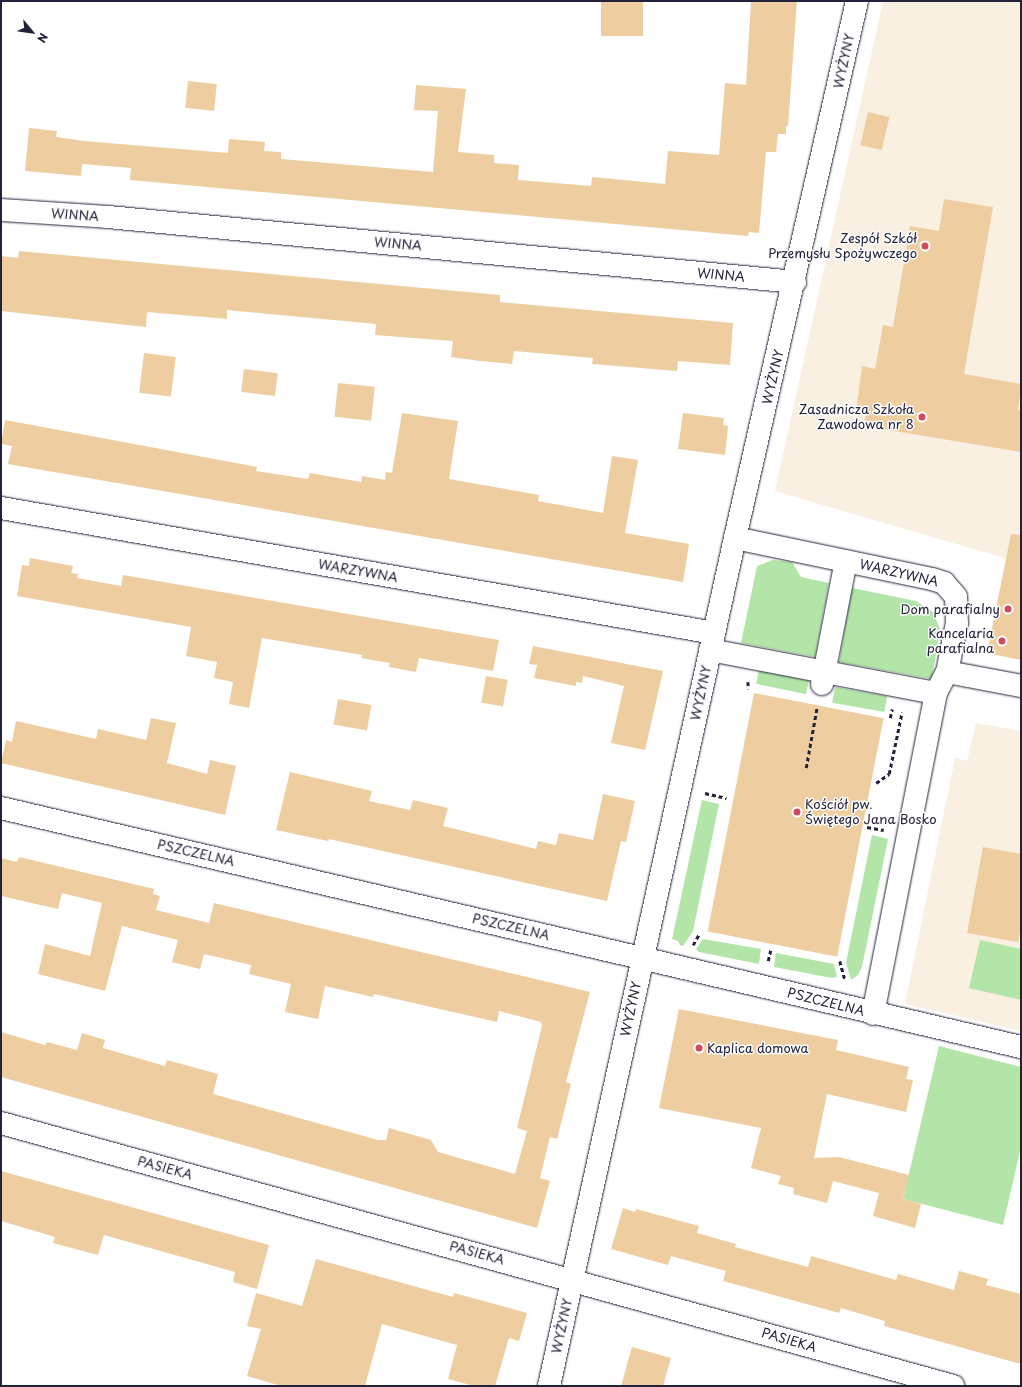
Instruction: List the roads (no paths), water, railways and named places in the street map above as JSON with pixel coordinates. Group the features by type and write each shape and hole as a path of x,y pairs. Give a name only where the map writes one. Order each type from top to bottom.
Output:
{"street":[{"name":"WYŻYNY","path":"549,1386 712,641 795,282 857,1"},
{"name":"WINNA","path":"1,210 124,219 795,282"},
{"name":"WARZYWNA","path":"1,508 712,641 823,678 901,686 936,693"},
{"name":"WARZYWNA","path":"735,538 932,579 951,589 956,597 957,623 947,672 936,693 873,1014"},
{"path":"823,678 846,561"},
{"path":"947,672 1021,686"},
{"name":"PSZCZELNA","path":"1,808 643,957 873,1014 1021,1047"},
{"name":"PASIEKA","path":"1,1123 953,1386"}],"place":[{"name":"Zespół Szkół Przemysłu Spożywczego","path":"925,246"},
{"name":"Zasadnicza Szkoła Zawodowa nr 8","path":"922,417"},
{"name":"Dom parafialny","path":"1008,609"},
{"name":"Kancelaria parafialna","path":"1002,641"},
{"name":"Kościół pw. Świętego Jana Bosko","path":"797,812"},
{"name":"Kaplica domowa","path":"699,1048"}]}
